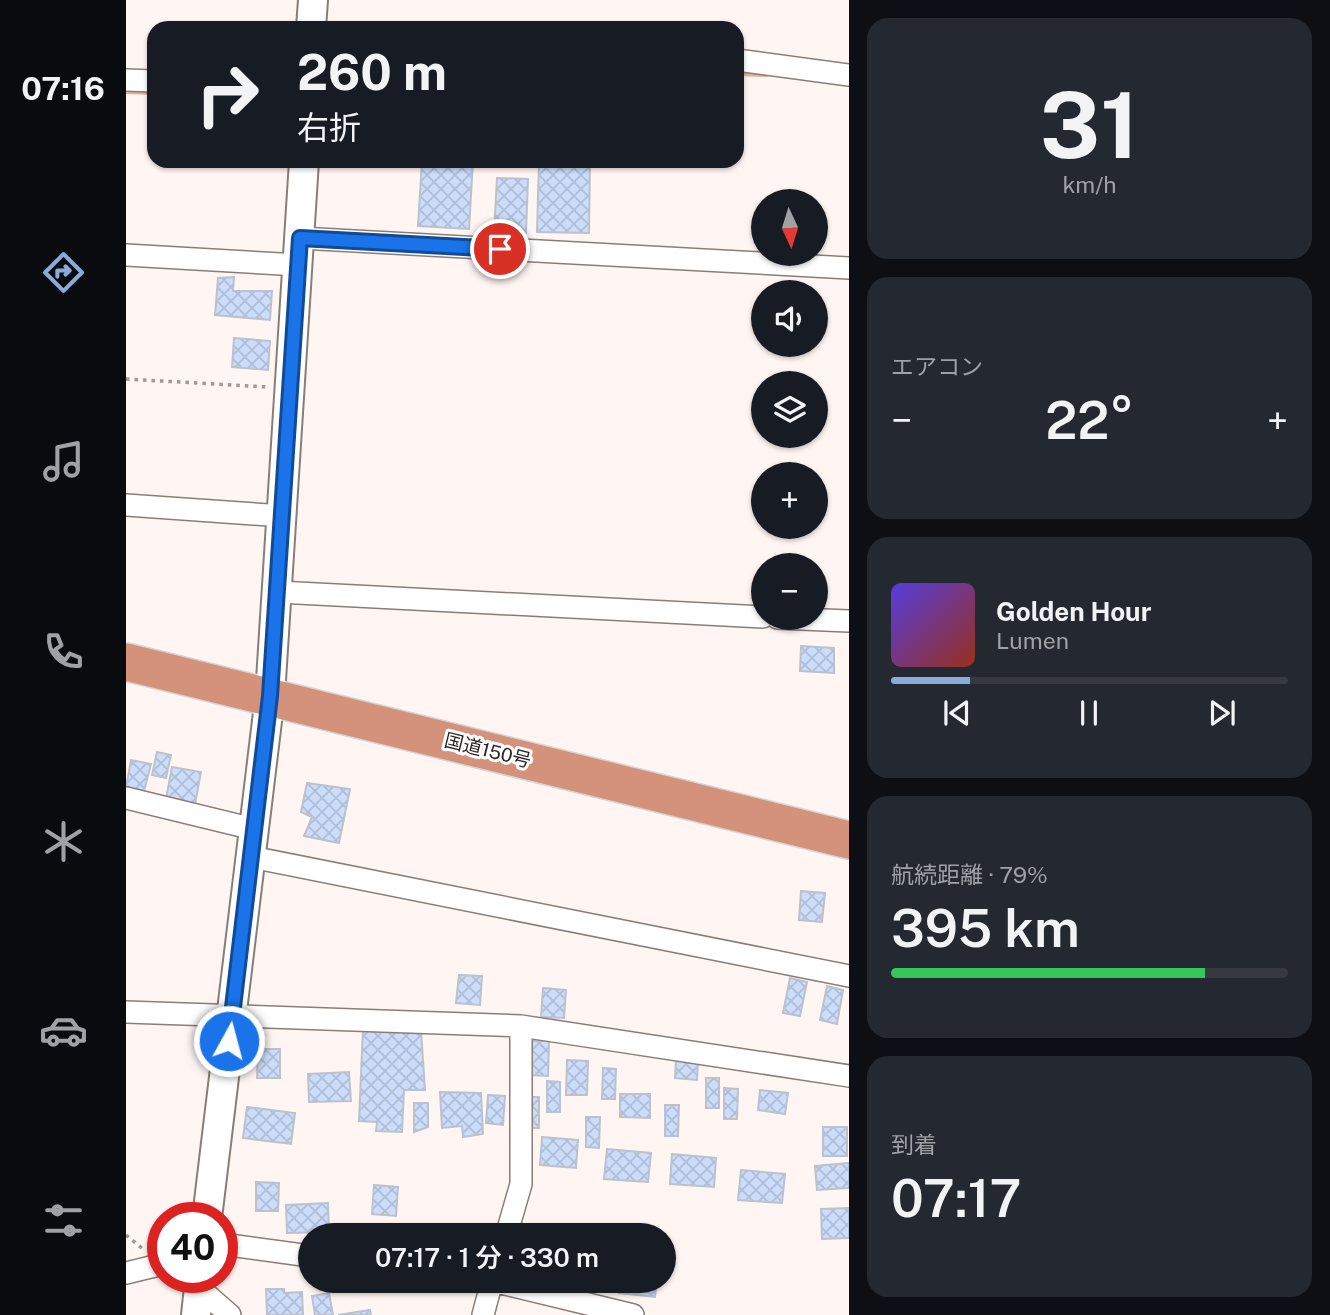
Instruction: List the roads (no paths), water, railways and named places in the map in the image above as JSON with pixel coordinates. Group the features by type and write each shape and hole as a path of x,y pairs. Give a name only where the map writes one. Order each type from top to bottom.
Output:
{"highway":[{"name":"国道150号","path":"126,662 849,840"}],"street":[{"path":"312,21 313,0"},
{"path":"744,61 849,75"},
{"path":"126,80 147,81"},
{"path":"209,1202 270,696 304,168"},
{"path":"126,256 299,252 849,268"},
{"path":"126,505 283,516"},
{"path":"278,592 751,616"},
{"path":"828,620 849,621"},
{"path":"126,798 254,829"},
{"path":"251,857 849,976"},
{"path":"126,1012 521,1026 849,1076"},
{"path":"510,1223 521,1184 521,1026"},
{"path":"238,1246 298,1254"},
{"path":"126,1273 147,1268"},
{"path":"483,1315 489,1293"},
{"path":"542,1293 633,1315"},
{"path":"198,1294 230,1315"}],"waterway":[{"path":"744,73 766,74"},
{"path":"126,91 147,92"}]}
